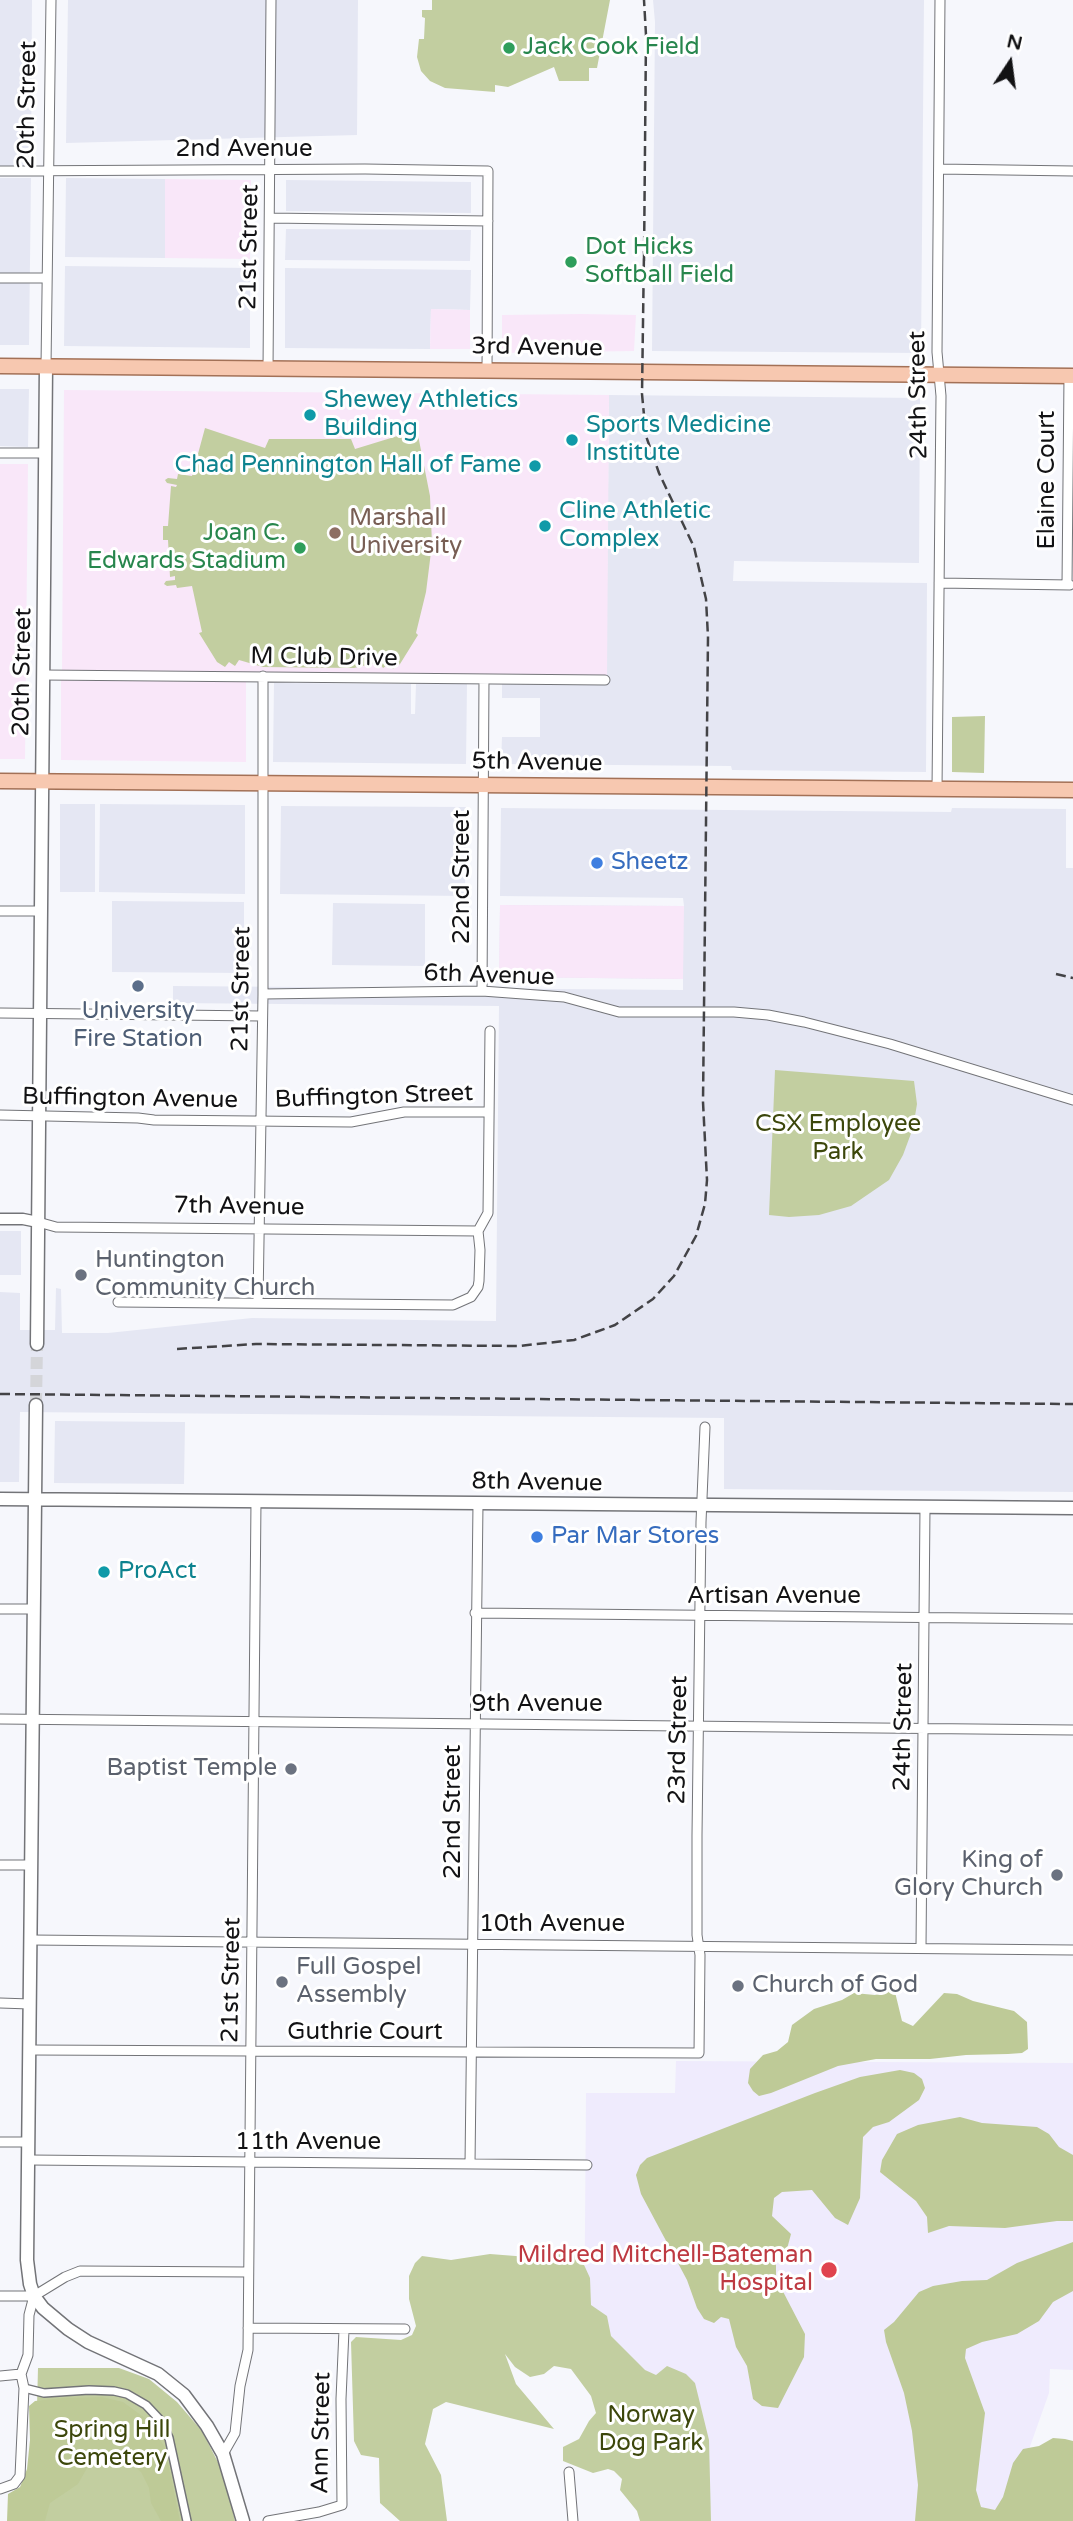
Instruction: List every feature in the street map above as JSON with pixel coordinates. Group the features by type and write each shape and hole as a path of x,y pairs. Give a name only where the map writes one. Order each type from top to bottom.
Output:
{"main road":[{"name":"3rd Avenue","path":"0,366 1071,376"},
{"name":"20th Street","path":"37,1344 46,366"},
{"name":"5th Avenue","path":"0,780 1073,790"},
{"path":"36,1405 27,2260 29,2281 34,2296 54,2318 80,2338 145,2367 172,2384 194,2408 223,2454 243,2521"},
{"name":"8th Avenue","path":"0,1499 1073,1508"}],"street":[{"name":"20th Street","path":"46,366 51,0"},
{"name":"21st Street","path":"268,369 271,0"},
{"name":"24th Street","path":"937,789 942,396 936,352 940,0"},
{"path":"939,169 1073,170"},
{"name":"2nd Avenue","path":"0,171 488,171 488,221"},
{"path":"270,218 488,221 487,371"},
{"path":"0,278 47,278"},
{"name":"Elaine Court","path":"1070,585 1071,376"},
{"path":"0,453 46,453"},
{"path":"939,583 1070,585"},
{"name":"M Club Drive","path":"43,675 605,680"},
{"name":"21st Street","path":"258,1302 263,676"},
{"name":"22nd Street","path":"482,991 484,679"},
{"path":"0,911 41,911"},
{"name":"6th Avenue","path":"262,993 482,991 564,997 619,1012 750,1013 813,1024 936,1057 1073,1100"},
{"path":"0,1013 261,1016"},
{"path":"118,1302 453,1305 471,1297 479,1281 478,1231 488,1213 490,1031"},
{"name":"Buffington Street","path":"260,1120 351,1122 404,1112 489,1112"},
{"name":"Buffington Avenue","path":"0,1115 260,1120"},
{"name":"7th Avenue","path":"0,1219 23,1219 57,1227 478,1231"},
{"name":"23rd Street","path":"699,2053 697,1891 705,1427"},
{"name":"21st Street","path":"223,2454 236,2427 240,2386 248,2350 256,1501"},
{"name":"22nd Street","path":"470,2164 478,1504"},
{"name":"24th Street","path":"921,1947 925,1507"},
{"path":"0,1609 34,1609"},
{"name":"Artisan Avenue","path":"475,1613 1073,1619"},
{"name":"9th Avenue","path":"0,1719 1073,1730"},
{"path":"0,1865 32,1865"},
{"name":"10th Avenue","path":"31,1940 1073,1950"},
{"path":"0,2003 30,2004"},
{"name":"Guthrie Court","path":"30,2050 699,2053"},
{"path":"0,2142 29,2142"},
{"name":"11th Avenue","path":"29,2160 587,2165"},
{"path":"0,2296 34,2296 68,2275 80,2271 248,2272"},
{"path":"0,2489 10,2487 17,2481 20,2470 24,2388 20,2374 28,2354 29,2315 34,2296"},
{"path":"248,2328 405,2329"},
{"name":"Ann Street","path":"268,2521 342,2505 341,2399 344,2330"},
{"path":"0,2376 20,2374"},
{"path":"24,2388 47,2393 114,2391 146,2405 161,2421 169,2438 187,2521"},
{"path":"569,2472 573,2521"}],"shaded area":[{"path":"0,0 32,0 31,169 0,169"},
{"path":"68,0 358,0 357,135 66,143"},
{"path":"653,0 924,0 921,353 652,351"},
{"path":"0,178 31,178 29,345 0,345"},
{"path":"66,178 165,179 165,258 65,257"},
{"path":"165,179 251,180 250,259 165,258"},
{"path":"286,180 471,182 471,213 286,211"},
{"path":"286,229 471,230 470,261 285,260"},
{"path":"65,266 250,268 250,348 64,346"},
{"path":"285,268 471,270 470,310 431,309 430,349 285,348"},
{"path":"431,309 470,310 470,349 430,349"},
{"path":"502,315 636,315 634,351 502,353"},
{"path":"0,389 29,389 28,447 0,446"},
{"name":"Marshall University","path":"64,390 609,395 607,677 62,671"},
{"path":"609,395 920,398 919,563 734,561 733,581 927,583 926,772 732,770 731,766 501,764 502,737 540,737 540,698 502,698 502,684 606,685"},
{"path":"0,464 28,464 25,759 0,759"},
{"path":"61,680 246,682 246,762 61,760"},
{"path":"274,683 411,684 411,714 415,714 416,684 467,684 466,764 273,762"},
{"path":"60,804 95,804 95,892 60,892"},
{"path":"100,804 245,805 245,894 99,892"},
{"path":"281,806 466,807 465,896 280,894"},
{"path":"501,808 951,812 952,808 1066,809 1066,868 1073,868 1073,1492 724,1489 724,1418 20,1412 19,1482 0,1482 0,1292 20,1293 20,1330 55,1330 56,1288 61,1289 62,1333 108,1333 252,1318 496,1321 499,1006 173,1003 173,986 683,990 683,979 499,977 500,905 684,906 683,898 500,896"},
{"path":"112,901 244,902 244,973 112,972"},
{"path":"333,903 425,904 425,966 332,965"},
{"path":"500,905 684,906 683,979 499,977"},
{"path":"0,1231 21,1231 21,1275 0,1275"},
{"path":"55,1421 185,1422 184,1484 54,1483"},
{"name":"Mildred Mitchell-Bateman Hospital","path":"676,2061 1073,2063 1073,2370 1050,2369 1049,2393 1017,2483 1009,2521 705,2521 652,2391 584,2357 586,2093 675,2093"}],"green space":[{"name":"Jack Cook Field","path":"432,0 610,0 597,68 589,68 589,81 559,81 554,67 508,87 495,85 495,92 445,88 430,81 421,71 417,57 419,39 424,39 425,18 422,17 422,10 432,10"},
{"name":"Joan C. Edwards Stadium","path":"205,428 265,448 269,439 351,439 355,449 417,430 430,496 432,544 426,592 416,633 418,635 400,664 393,669 389,664 383,668 379,662 354,668 263,667 239,660 235,666 229,662 225,667 217,662 199,633 202,632 192,586 177,588 176,585 164,584 166,581 175,580 175,576 170,577 168,540 163,540 163,526 168,526 171,486 177,485 165,480 177,479 178,474 192,476"},
{"path":"985,716 984,773 952,772 952,717"},
{"name":"CSX Employee Park","path":"775,1070 914,1081 917,1104 913,1128 903,1155 889,1180 851,1206 819,1215 769,1215"},
{"path":"888,1990 895,1992 902,2021 913,2026 944,1993 957,1994 973,2001 1014,2011 1027,2022 1028,2049 1022,2053 1008,2054 876,2059 838,2066 771,2093 759,2096 753,2091 748,2083 750,2069 763,2055 777,2051 788,2042 792,2025 814,2009 854,1993 875,1995"},
{"path":"900,2070 914,2073 922,2079 925,2088 919,2100 889,2122 873,2127 863,2137 860,2198 848,2225 835,2218 812,2190 782,2192 774,2198 772,2216 791,2234 787,2249 776,2257 776,2278 805,2334 804,2357 778,2408 762,2406 753,2399 747,2366 736,2347 729,2319 721,2317 714,2323 704,2319 697,2308 687,2280 641,2194 636,2175 640,2165 647,2158 815,2093 860,2077"},
{"path":"960,2117 982,2123 1037,2127 1049,2134 1059,2147 1073,2155 1073,2221 1005,2228 949,2226 928,2233 927,2217 916,2201 880,2172 882,2160 897,2134 918,2125"},
{"path":"1073,2242 1073,2291 1053,2302 1039,2321 1017,2334 982,2342 966,2349 965,2358 985,2413 976,2490 981,2507 995,2510 1003,2497 1013,2463 1023,2449 1039,2446 1053,2438 1065,2439 1073,2441 1073,2521 915,2521 918,2485 912,2431 904,2393 884,2330 919,2292 933,2286 987,2280 1017,2263"},
{"name":"Norway Dog Park","path":"561,2253 580,2256 590,2278 591,2305 607,2316 611,2336 645,2370 656,2375 667,2366 686,2374 695,2383 709,2440 711,2521 640,2521 637,2511 620,2490 622,2479 614,2471 608,2469 593,2473 563,2461 563,2447 579,2439 596,2413 591,2396 571,2369 554,2366 544,2374 530,2377 515,2367 505,2354 516,2384 554,2429 446,2402 433,2409 425,2444 441,2475 447,2521 400,2521 380,2503 379,2458 361,2455 354,2441 351,2342 356,2337 401,2340 412,2335 416,2326 409,2299 409,2276 422,2256 451,2260 490,2254 528,2257"},
{"name":"Spring Hill Cemetery","path":"38,2368 119,2368 149,2379 177,2402 202,2431 225,2476 235,2521 34,2521"},
{"path":"102,2397 123,2402 149,2421 165,2448 180,2521 161,2521 151,2503 149,2488 141,2472 126,2459 111,2456 91,2461 78,2484 50,2503 45,2521 7,2521 8,2494 20,2487 27,2469 29,2406 35,2401"}],"tunnel":[{"path":"36,1405 37,1344"}],"railway":[{"path":"644,0 644,261"},
{"path":"177,1349 256,1344 519,1346 574,1340 615,1325 653,1299 674,1276 696,1236 705,1204 707,1180 703,1102 708,637 706,599 694,547 659,473 646,436 642,394 644,251"},
{"path":"1056,974 1073,978"},
{"path":"0,1394 1073,1404"}],"place":[{"name":"Jack Cook Field","path":"509,48"},
{"name":"Dot Hicks Softball Field","path":"571,262"},
{"name":"Shewey Athletics Building","path":"310,415"},
{"name":"Sports Medicine Institute","path":"572,440"},
{"name":"Chad Pennington Hall of Fame","path":"535,466"},
{"name":"Cline Athletic Complex","path":"545,526"},
{"name":"Marshall University","path":"335,533"},
{"name":"Joan C. Edwards Stadium","path":"300,548"},
{"name":"Sheetz","path":"597,863"},
{"name":"University Fire Station","path":"138,986"},
{"name":"Huntington Community Church","path":"81,1275"},
{"name":"Par Mar Stores","path":"537,1537"},
{"name":"ProAct","path":"104,1572"},
{"name":"Baptist Temple","path":"291,1769"},
{"name":"King of Glory Church","path":"1057,1875"},
{"name":"Full Gospel Assembly","path":"282,1982"},
{"name":"Church of God","path":"738,1986"},
{"name":"Mildred Mitchell-Bateman Hospital","path":"829,2270"}]}
